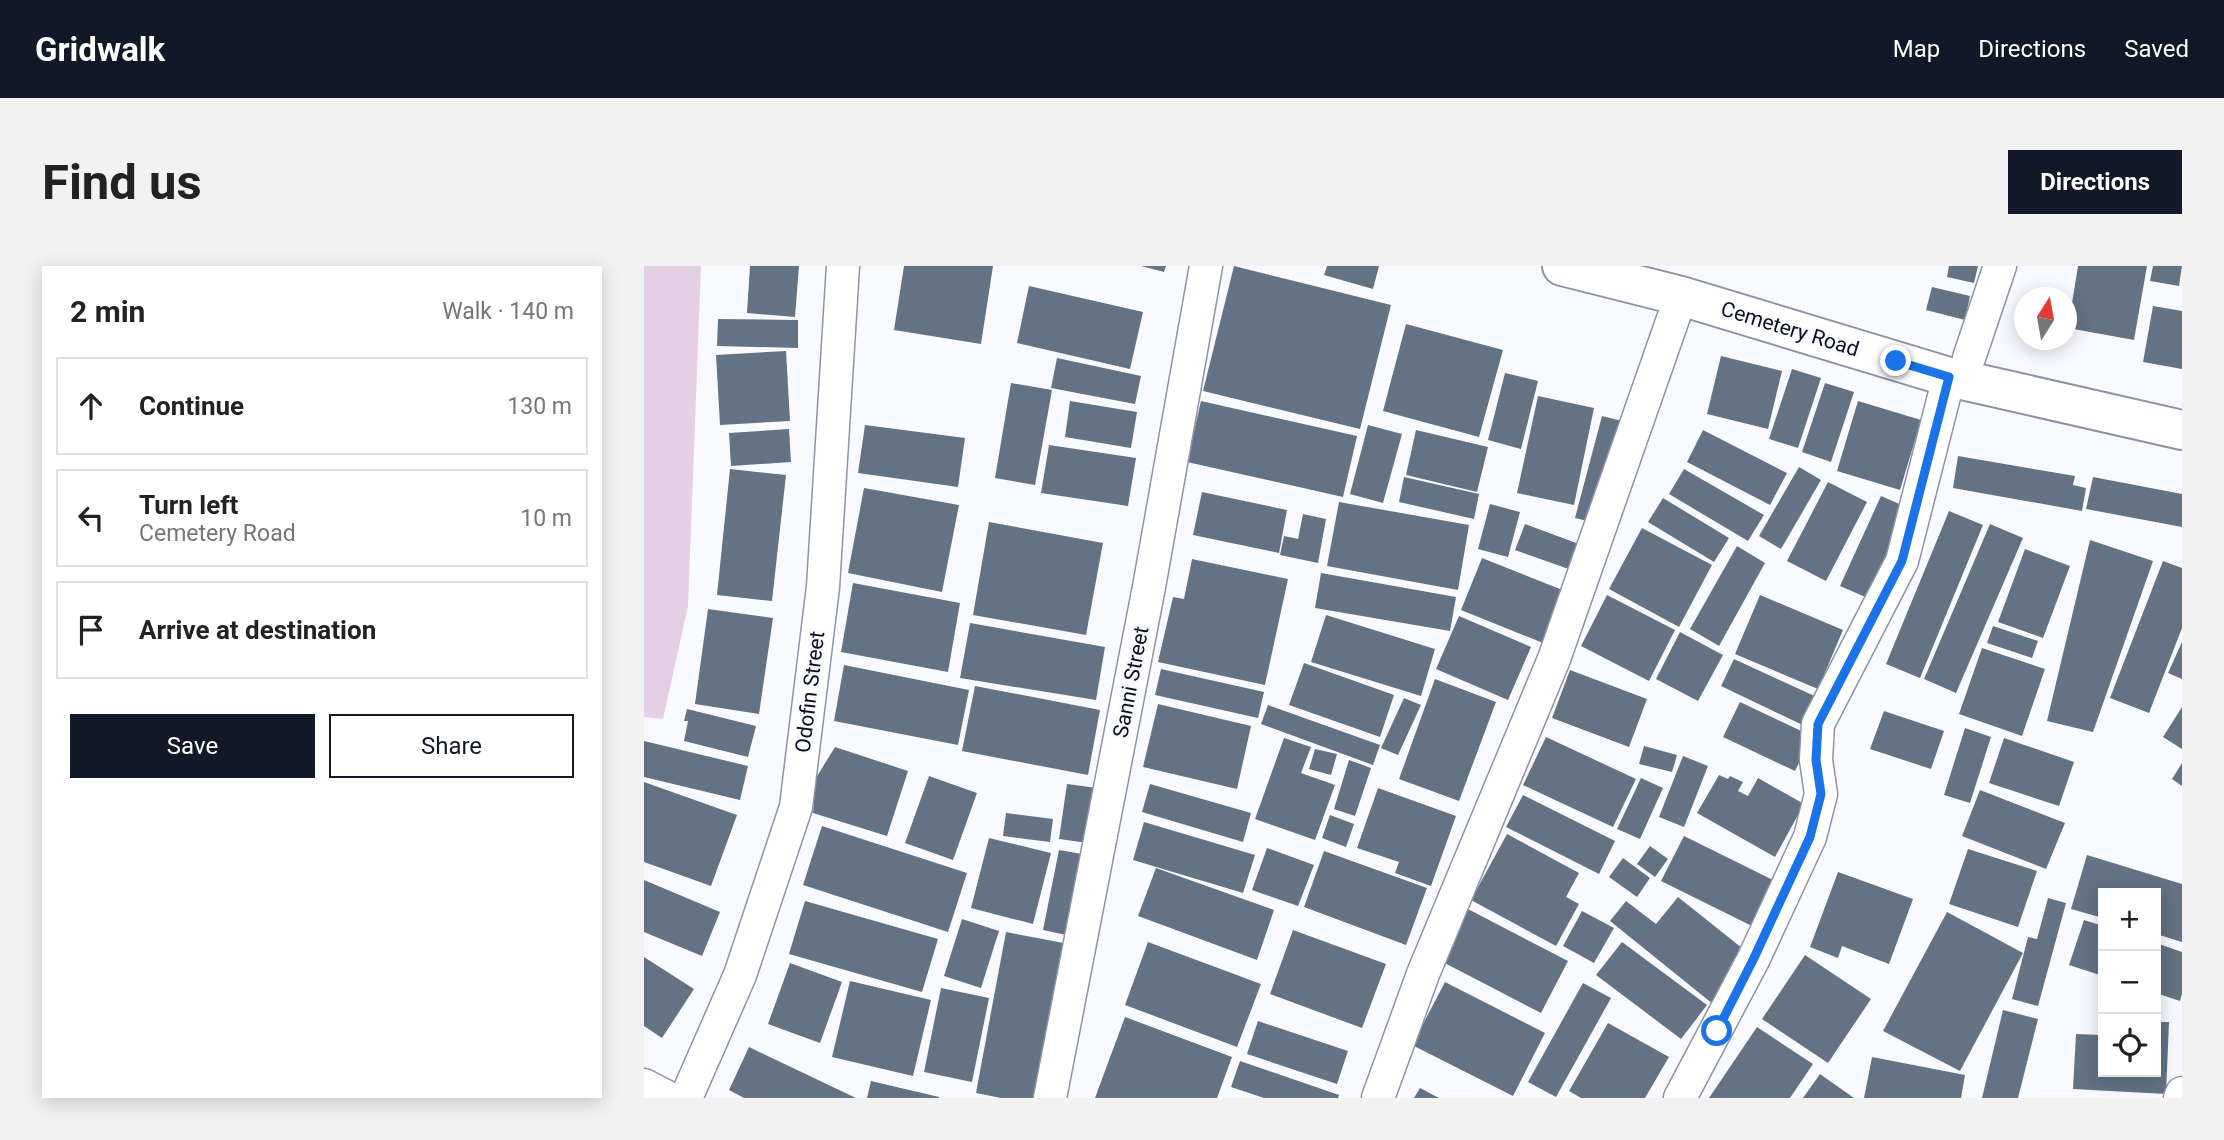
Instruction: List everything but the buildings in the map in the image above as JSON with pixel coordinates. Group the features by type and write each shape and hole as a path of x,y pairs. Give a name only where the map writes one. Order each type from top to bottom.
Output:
{"main road":[{"name":"Cemetery Road","path":"1562,266 1959,367 2182,430"},
{"name":"Cemetery Road","path":"1654,266 1959,367 2182,405"}],"street":[{"name":"Odofin Street","path":"686,1098 740,975 796,807 822,587 843,266"},
{"name":"Sanni Street","path":"1050,1098 1149,587 1206,266"},
{"path":"1680,1098 1754,958 1810,837 1821,794 1816,760 1818,724 1902,561 1959,367 2000,266"},
{"path":"1378,1098 1423,974 1554,659 1681,296"},
{"path":"644,1085 669,1098"}],"shaded area":[{"path":"644,266 701,266 688,606 663,719 644,717"}],"route":[{"path":"1717,1031 1810,837 1821,794 1816,760 1818,724 1902,561 1949,377 1896,361"}]}
